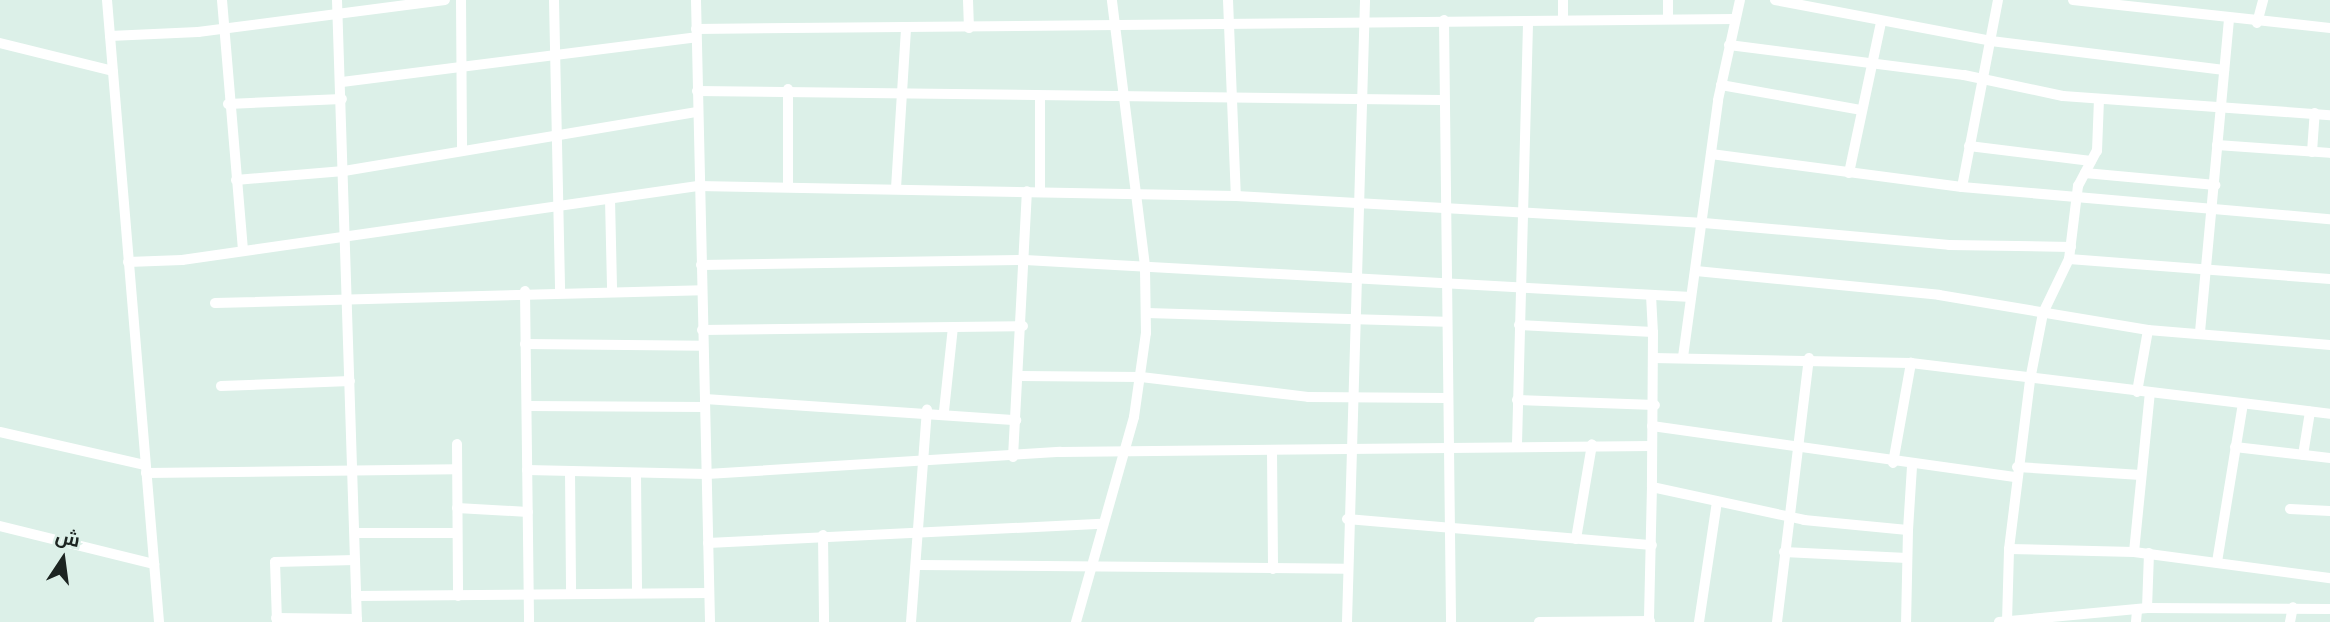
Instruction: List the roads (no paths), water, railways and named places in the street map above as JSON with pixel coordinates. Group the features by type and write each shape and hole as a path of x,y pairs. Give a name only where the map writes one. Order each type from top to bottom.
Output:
{"street":[{"path":"107,0 159,622"},
{"path":"222,0 228,104 243,250"},
{"path":"337,0 342,82 343,233 347,296 350,466 355,533 357,620 277,620 275,562 355,560"},
{"path":"110,36 225,28 445,0"},
{"path":"461,0 462,149"},
{"path":"554,0 560,290"},
{"path":"696,0 698,186 710,622"},
{"path":"968,0 970,27"},
{"path":"1076,622 1089,565 1124,453 1141,377 1147,313 1145,266 1112,0"},
{"path":"1228,0 1236,196"},
{"path":"1347,622 1348,448 1356,319 1357,202 1365,0"},
{"path":"1563,0 1563,20"},
{"path":"1668,0 1668,18"},
{"path":"1683,357 1704,223 1721,85 1740,0"},
{"path":"1776,0 1991,41 2224,70"},
{"path":"1962,187 1998,0"},
{"path":"2073,0 2229,21 2330,28"},
{"path":"2257,23 2263,0"},
{"path":"342,82 555,55 696,33 1229,20 1528,22 1735,19"},
{"path":"1444,20 1442,206 1451,622"},
{"path":"2200,332 2229,21"},
{"path":"1517,444 1528,22"},
{"path":"1849,173 1881,22"},
{"path":"895,188 906,29"},
{"path":"0,43 113,71"},
{"path":"1729,45 1983,79 2099,99 2221,104 2330,115"},
{"path":"1721,85 1862,110"},
{"path":"788,89 788,187"},
{"path":"697,91 902,90 1040,96 1442,100"},
{"path":"1040,96 1040,191"},
{"path":"228,104 342,99"},
{"path":"2007,622 2009,549 2030,380 2043,313 2069,259 2076,198 2097,151 2099,99"},
{"path":"236,180 344,171 556,133 697,112"},
{"path":"2312,152 2315,113"},
{"path":"2217,145 2330,153"},
{"path":"1969,146 2091,161"},
{"path":"1711,154 1962,187 2330,219"},
{"path":"2085,173 2215,185"},
{"path":"128,261 243,250 343,233 698,186 1236,196 1704,223 1949,245 2071,247"},
{"path":"1013,457 1023,326 1027,191"},
{"path":"610,199 612,289"},
{"path":"2069,259 2207,265 2330,279"},
{"path":"701,265 1025,260 1357,276 1691,297"},
{"path":"1696,271 1939,295 2148,330 2200,332 2330,345"},
{"path":"215,303 560,290 702,290"},
{"path":"525,291 529,622"},
{"path":"1541,622 1649,620 1652,545 1651,426 1655,405 1651,295"},
{"path":"1147,313 1444,322"},
{"path":"1519,325 1653,332"},
{"path":"702,330 1023,326"},
{"path":"944,411 953,327"},
{"path":"2137,392 2148,330"},
{"path":"525,344 703,346"},
{"path":"1653,358 1809,358 1911,363 2030,380 2330,414"},
{"path":"1777,622 1809,358"},
{"path":"1894,463 1911,363"},
{"path":"1020,376 1141,377 1352,399 1447,398"},
{"path":"221,386 350,382"},
{"path":"2134,552 2150,393"},
{"path":"1517,400 1655,405"},
{"path":"527,406 705,403 927,410 1016,420"},
{"path":"2217,562 2243,404"},
{"path":"911,622 918,565 927,410"},
{"path":"2303,455 2310,412"},
{"path":"1651,426 1912,466 2141,475"},
{"path":"0,432 146,469 350,466 456,469"},
{"path":"457,444 458,596"},
{"path":"527,470 707,474 1124,453 1517,444 1651,446"},
{"path":"1576,539 1592,444"},
{"path":"2235,447 2330,458"},
{"path":"1272,450 1273,569"},
{"path":"1906,622 1912,466"},
{"path":"570,471 571,593"},
{"path":"636,473 637,592"},
{"path":"1652,487 1790,518 1908,530"},
{"path":"1699,622 1717,501"},
{"path":"457,508 527,512"},
{"path":"2290,509 2330,511"},
{"path":"1347,519 1652,545"},
{"path":"708,543 919,530 1102,524"},
{"path":"0,526 154,564"},
{"path":"355,533 457,533"},
{"path":"823,536 824,622"},
{"path":"2009,549 2149,553 2330,578"},
{"path":"1784,552 1907,558"},
{"path":"2136,622 2142,609 2149,553"},
{"path":"918,565 1346,569"},
{"path":"356,596 709,593"},
{"path":"2291,622 2293,607"},
{"path":"1999,622 2142,609 2330,609"}]}
